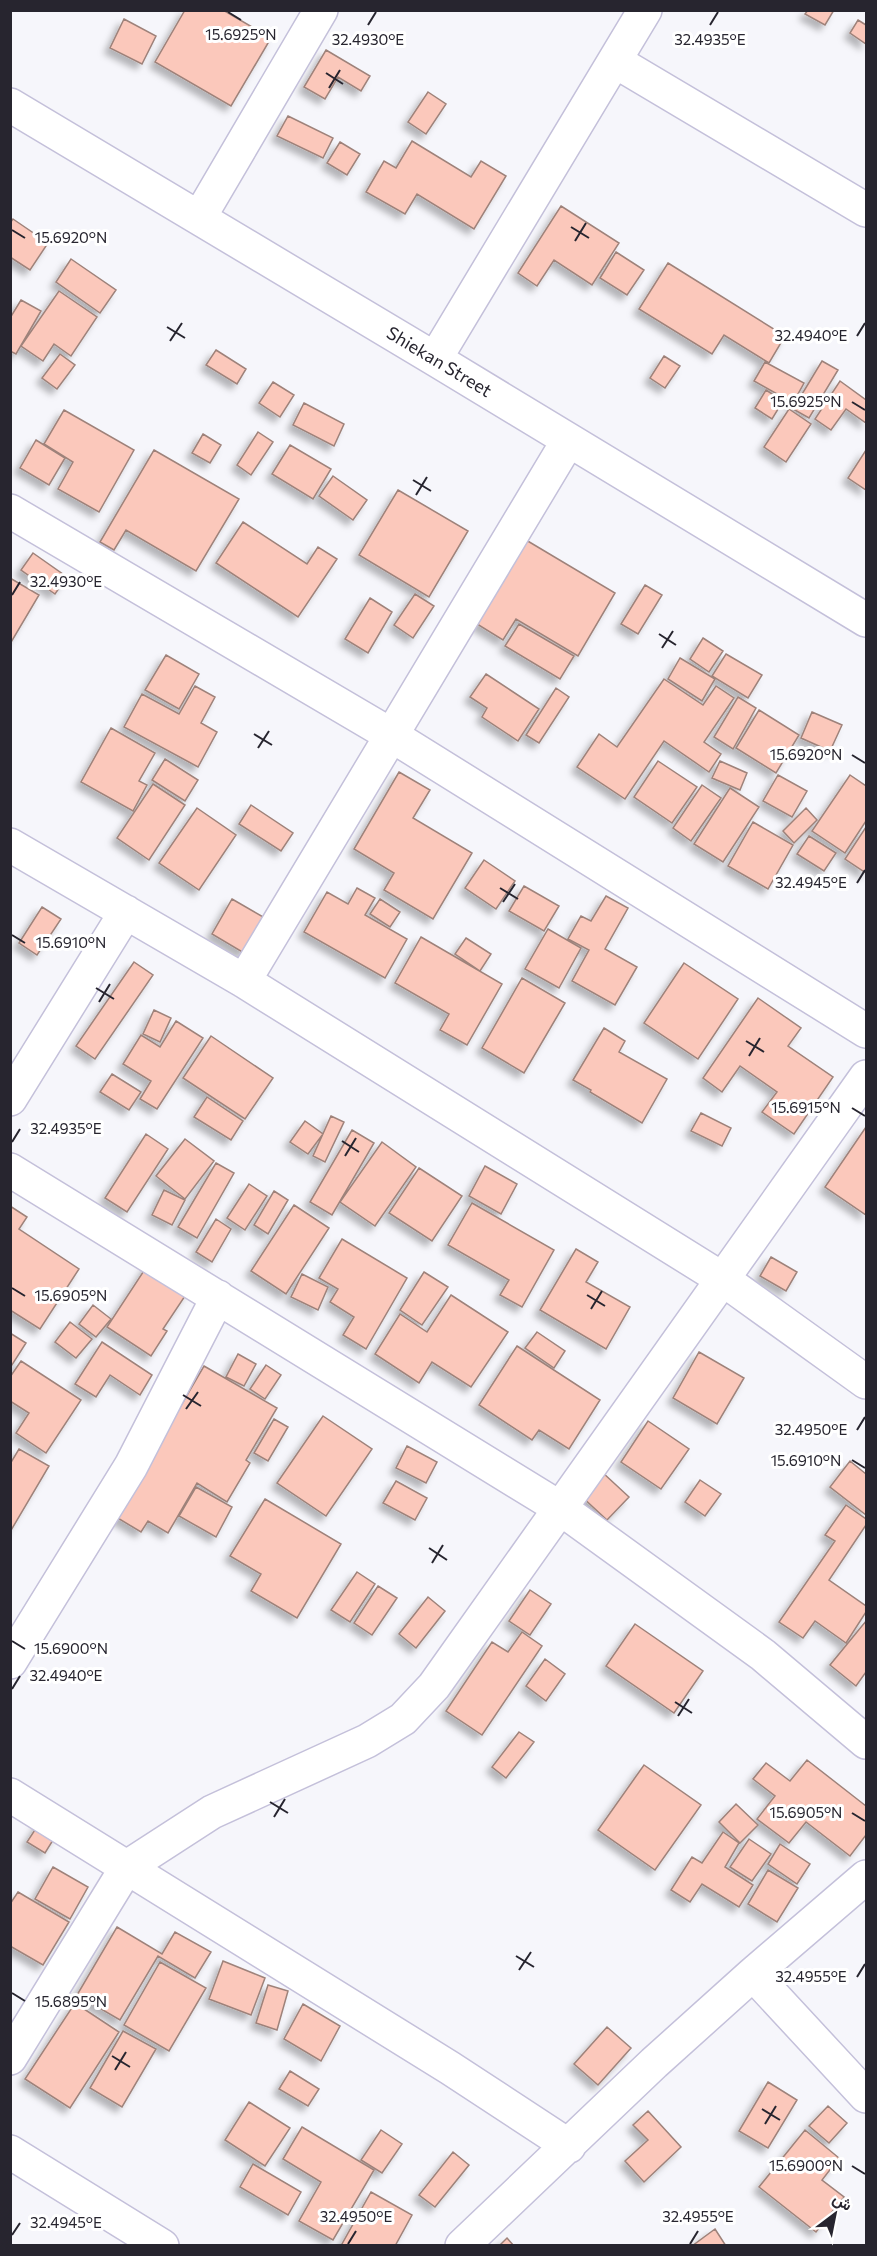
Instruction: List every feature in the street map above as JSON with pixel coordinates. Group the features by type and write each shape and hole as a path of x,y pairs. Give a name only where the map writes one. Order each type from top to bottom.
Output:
{"street":[{"path":"199,218 321,10"},
{"path":"435,359 645,10"},
{"path":"615,61 867,210"},
{"name":"Shiekan Street","path":"10,105 867,620"},
{"path":"244,981 568,441"},
{"path":"10,511 391,735 867,1031"},
{"path":"10,845 244,981 723,1280 867,1382"},
{"path":"10,1099 126,912"},
{"path":"10,2058 127,1867 212,1812 367,1741 403,1719 434,1686 867,1077"},
{"path":"10,1170 560,1508 763,1655 867,1742"},
{"path":"10,1662 131,1466 218,1297"},
{"path":"10,1795 450,2068 569,2146"},
{"path":"462,2246 654,2063 753,1974 867,1877"},
{"path":"753,1974 867,2096"},
{"path":"10,2152 162,2246"}],"building":[{"path":"185,10 223,10 271,38 231,106 155,62"},
{"path":"808,10 834,10 825,25 805,14"},
{"path":"124,19 156,36 142,64 110,48"},
{"path":"858,20 866,25 866,44 850,33"},
{"path":"326,50 370,76 361,91 338,77 325,99 304,87"},
{"path":"428,92 446,104 426,134 408,122"},
{"path":"288,116 333,138 323,158 277,136"},
{"path":"412,141 471,177 481,161 506,176 474,229 417,194 405,214 366,192 384,161 396,168"},
{"path":"340,142 360,154 347,175 327,163"},
{"path":"561,206 619,243 592,285 554,260 537,286 518,273"},
{"path":"13,219 48,243 30,270 10,257 10,223"},
{"path":"616,252 644,270 627,295 600,278"},
{"path":"71,259 116,290 100,313 56,282"},
{"path":"668,263 785,336 769,363 724,335 712,354 639,309"},
{"path":"59,291 97,317 71,356 54,344 43,361 21,346"},
{"path":"21,300 41,311 16,354 10,351 10,318"},
{"path":"216,350 246,369 237,384 206,365"},
{"path":"60,354 75,365 57,389 42,378"},
{"path":"664,356 680,366 665,388 650,378"},
{"path":"822,361 838,370 809,418 793,409"},
{"path":"765,362 804,383 793,403 754,381"},
{"path":"840,381 866,400 866,423 846,409 831,430 815,419"},
{"path":"273,382 294,395 280,417 259,403"},
{"path":"766,390 783,401 772,419 755,408"},
{"path":"304,403 344,424 334,446 293,425"},
{"path":"789,409 811,424 786,462 764,447"},
{"path":"64,410 134,450 99,512 58,489 73,462 44,444"},
{"path":"258,432 273,442 251,475 237,465"},
{"path":"203,434 221,445 210,463 192,453"},
{"path":"36,440 65,458 49,485 20,468"},
{"path":"290,445 331,469 313,499 272,474"},
{"path":"154,450 239,499 196,571 126,530 114,550 100,542"},
{"path":"866,450 866,490 848,478"},
{"path":"333,476 367,500 353,520 319,496"},
{"path":"398,490 468,531 429,597 359,555"},
{"path":"243,522 307,564 318,547 337,559 298,617 216,563"},
{"path":"526,540 615,593 578,656 516,619 503,640 477,624"},
{"path":"33,553 67,577 55,594 21,570"},
{"path":"10,578 39,595 10,644"},
{"path":"645,585 662,595 638,634 621,624"},
{"path":"415,594 434,606 413,638 394,625"},
{"path":"370,598 392,612 368,653 345,639"},
{"path":"519,624 574,656 560,679 505,646"},
{"path":"703,638 723,651 709,672 690,659"},
{"path":"726,654 762,675 748,698 712,676"},
{"path":"166,655 199,674 179,709 145,690"},
{"path":"680,658 715,679 702,701 668,679"},
{"path":"486,674 539,709 518,741 482,717 487,708 470,697"},
{"path":"664,679 703,705 716,686 734,698 704,742 721,754 709,772 664,741 625,799 577,767 599,734 617,747"},
{"path":"195,686 215,697 201,723 217,732 198,767 124,727 142,694 179,714"},
{"path":"556,688 569,697 539,743 526,735"},
{"path":"738,697 756,708 733,749 714,737"},
{"path":"759,710 799,735 776,773 736,748"},
{"path":"812,712 842,725 830,751 801,738"},
{"path":"111,728 155,753 139,781 147,785 133,811 81,782"},
{"path":"165,759 198,780 185,801 152,780"},
{"path":"658,761 697,787 672,823 634,797"},
{"path":"720,761 747,773 740,790 712,778"},
{"path":"399,772 430,790 413,818 472,853 433,919 384,890 394,873 354,849"},
{"path":"778,775 807,791 792,817 763,801"},
{"path":"850,775 866,786 866,821 845,853 812,831"},
{"path":"153,784 185,805 149,860 117,838"},
{"path":"702,785 721,798 691,841 673,828"},
{"path":"730,788 759,807 723,862 694,844"},
{"path":"251,805 293,833 281,851 239,824"},
{"path":"197,808 236,835 199,890 159,863"},
{"path":"806,808 817,820 794,843 783,831"},
{"path":"753,822 793,845 768,889 728,866"},
{"path":"866,827 866,873 845,859"},
{"path":"809,836 836,853 824,871 797,854"},
{"path":"484,860 515,881 496,909 465,888"},
{"path":"524,886 559,906 544,931 509,911"},
{"path":"357,888 375,898 365,915 407,939 385,978 304,932 327,892 348,904"},
{"path":"606,896 628,908 605,949 637,967 615,1005 572,981 589,950 568,939 581,916 591,921"},
{"path":"232,899 265,918 244,953 212,934"},
{"path":"380,899 400,912 390,927 370,914"},
{"path":"42,907 61,919 37,955 19,943"},
{"path":"548,929 581,948 559,988 525,969"},
{"path":"421,937 502,984 467,1045 440,1030 449,1014 395,983"},
{"path":"466,938 491,954 480,971 455,954"},
{"path":"134,962 153,975 95,1059 76,1046"},
{"path":"684,963 738,999 698,1059 644,1023"},
{"path":"522,978 565,1003 524,1073 482,1048"},
{"path":"758,998 801,1028 788,1046 833,1077 794,1134 762,1112 777,1092 740,1066 722,1092 703,1078"},
{"path":"154,1010 171,1018 160,1042 143,1034"},
{"path":"176,1021 203,1038 157,1109 140,1099 151,1081 123,1064 141,1035 160,1047"},
{"path":"604,1028 625,1041 619,1052 667,1079 642,1123 573,1080"},
{"path":"211,1036 273,1078 245,1119 183,1078"},
{"path":"112,1074 141,1092 129,1110 100,1092"},
{"path":"207,1097 243,1121 231,1140 194,1117"},
{"path":"701,1113 731,1128 722,1146 691,1131"},
{"path":"331,1116 344,1122 325,1162 313,1156"},
{"path":"305,1121 323,1134 308,1154 290,1142"},
{"path":"866,1127 866,1215 825,1187"},
{"path":"352,1130 374,1143 332,1215 310,1202"},
{"path":"146,1134 168,1149 127,1212 105,1198"},
{"path":"185,1139 214,1161 185,1199 156,1176"},
{"path":"382,1142 416,1167 375,1226 340,1202"},
{"path":"216,1163 234,1173 197,1238 178,1227"},
{"path":"485,1166 517,1184 501,1214 469,1196"},
{"path":"419,1168 462,1196 432,1241 389,1213"},
{"path":"249,1184 267,1196 245,1230 227,1218"},
{"path":"164,1190 185,1200 172,1225 152,1215"},
{"path":"274,1191 288,1200 268,1234 254,1225"},
{"path":"472,1203 554,1250 522,1307 500,1295 509,1280 448,1245"},
{"path":"294,1205 329,1228 286,1294 251,1271"},
{"path":"10,1206 27,1217 19,1229 79,1269 40,1329 10,1310"},
{"path":"216,1219 231,1229 212,1262 196,1252"},
{"path":"342,1239 407,1278 366,1349 343,1335 354,1317 330,1302 338,1289 319,1278"},
{"path":"576,1249 598,1262 586,1282 630,1307 606,1349 540,1310"},
{"path":"771,1257 797,1272 786,1291 760,1276"},
{"path":"149,1263 189,1290 163,1329 167,1331 151,1356 107,1327"},
{"path":"424,1272 448,1287 422,1325 400,1310"},
{"path":"302,1274 328,1287 318,1310 291,1297"},
{"path":"451,1295 508,1332 471,1387 432,1362 419,1383 375,1354 400,1314 427,1332"},
{"path":"93,1305 111,1319 96,1337 79,1324"},
{"path":"70,1322 92,1339 76,1358 55,1342"},
{"path":"537,1332 565,1351 554,1368 525,1348"},
{"path":"10,1333 26,1343 10,1368"},
{"path":"102,1342 152,1375 140,1395 110,1375 96,1397 75,1384"},
{"path":"517,1346 600,1400 569,1449 539,1430 532,1440 479,1405"},
{"path":"699,1352 744,1378 717,1424 673,1398"},
{"path":"238,1354 256,1364 244,1386 226,1377"},
{"path":"21,1361 81,1400 46,1453 16,1433 29,1413 10,1401 10,1377"},
{"path":"266,1365 281,1375 265,1399 250,1389"},
{"path":"204,1366 277,1408 246,1460 250,1463 227,1502 197,1483 168,1533 148,1521 141,1532 116,1517"},
{"path":"323,1416 372,1449 326,1516 277,1483"},
{"path":"274,1419 288,1427 268,1461 254,1453"},
{"path":"648,1421 689,1449 661,1489 621,1462"},
{"path":"407,1446 437,1462 426,1483 396,1468"},
{"path":"19,1449 49,1466 10,1532 10,1464"},
{"path":"850,1461 866,1474 866,1515 830,1487"},
{"path":"602,1472 629,1497 607,1520 580,1495"},
{"path":"700,1480 721,1494 705,1516 685,1502"},
{"path":"396,1481 427,1498 415,1520 383,1503"},
{"path":"196,1487 232,1507 216,1537 179,1516"},
{"path":"265,1499 341,1544 297,1618 251,1591 261,1574 230,1556"},
{"path":"846,1505 866,1519 866,1525 829,1580 866,1606 866,1612 846,1643 815,1621 803,1638 779,1622 835,1541 825,1535"},
{"path":"357,1572 375,1584 350,1622 331,1610"},
{"path":"378,1586 397,1598 372,1635 354,1623"},
{"path":"530,1590 551,1604 530,1635 509,1621"},
{"path":"428,1597 445,1611 416,1648 399,1634"},
{"path":"866,1621 866,1672 856,1686 830,1665"},
{"path":"635,1624 703,1671 674,1713 606,1666"},
{"path":"522,1632 542,1646 482,1735 446,1711 492,1642 508,1652"},
{"path":"545,1659 565,1674 546,1701 526,1686"},
{"path":"519,1732 534,1742 506,1778 492,1767"},
{"path":"807,1760 866,1806 866,1835 850,1856 806,1822 789,1843 757,1819 775,1796 753,1779 766,1763 790,1781"},
{"path":"644,1765 701,1805 655,1870 598,1830"},
{"path":"736,1804 758,1825 740,1843 719,1822"},
{"path":"46,1813 63,1824 45,1853 27,1842"},
{"path":"723,1832 739,1843 725,1867 753,1885 739,1907 702,1884 690,1902 671,1890 692,1857 702,1863"},
{"path":"749,1839 771,1854 752,1881 730,1867"},
{"path":"780,1844 810,1864 797,1884 768,1864"},
{"path":"53,1867 88,1887 70,1919 35,1899"},
{"path":"768,1870 798,1888 777,1922 748,1904"},
{"path":"18,1892 69,1922 43,1965 10,1946 10,1904"},
{"path":"117,1927 162,1954 175,1932 211,1952 195,1978 158,1956 120,2020 77,1995"},
{"path":"223,1961 265,1978 251,2015 209,1999"},
{"path":"160,1962 206,1988 169,2051 124,2025"},
{"path":"268,1985 288,1991 277,2030 256,2023"},
{"path":"75,2003 119,2032 70,2108 25,2079"},
{"path":"303,2004 340,2026 321,2061 284,2039"},
{"path":"607,2027 631,2048 598,2085 574,2064"},
{"path":"123,2031 156,2049 122,2107 90,2088"},
{"path":"290,2071 319,2089 308,2106 279,2089"},
{"path":"768,2082 797,2100 768,2148 739,2131"},
{"path":"249,2102 290,2128 265,2166 225,2140"},
{"path":"828,2106 847,2123 829,2143 809,2126"},
{"path":"648,2111 681,2147 644,2182 625,2161 648,2140 633,2125"},
{"path":"302,2127 374,2170 333,2240 299,2221 321,2182 283,2159"},
{"path":"381,2130 402,2144 382,2173 361,2160"},
{"path":"805,2130 839,2158 822,2180 844,2197 816,2232 759,2187"},
{"path":"453,2152 469,2165 435,2207 419,2195"},
{"path":"253,2164 301,2192 288,2215 240,2187"},
{"path":"371,2192 412,2215 395,2246 346,2246 342,2244"},
{"path":"715,2229 726,2246 692,2246"},
{"path":"507,2238 514,2246 499,2246"}]}
